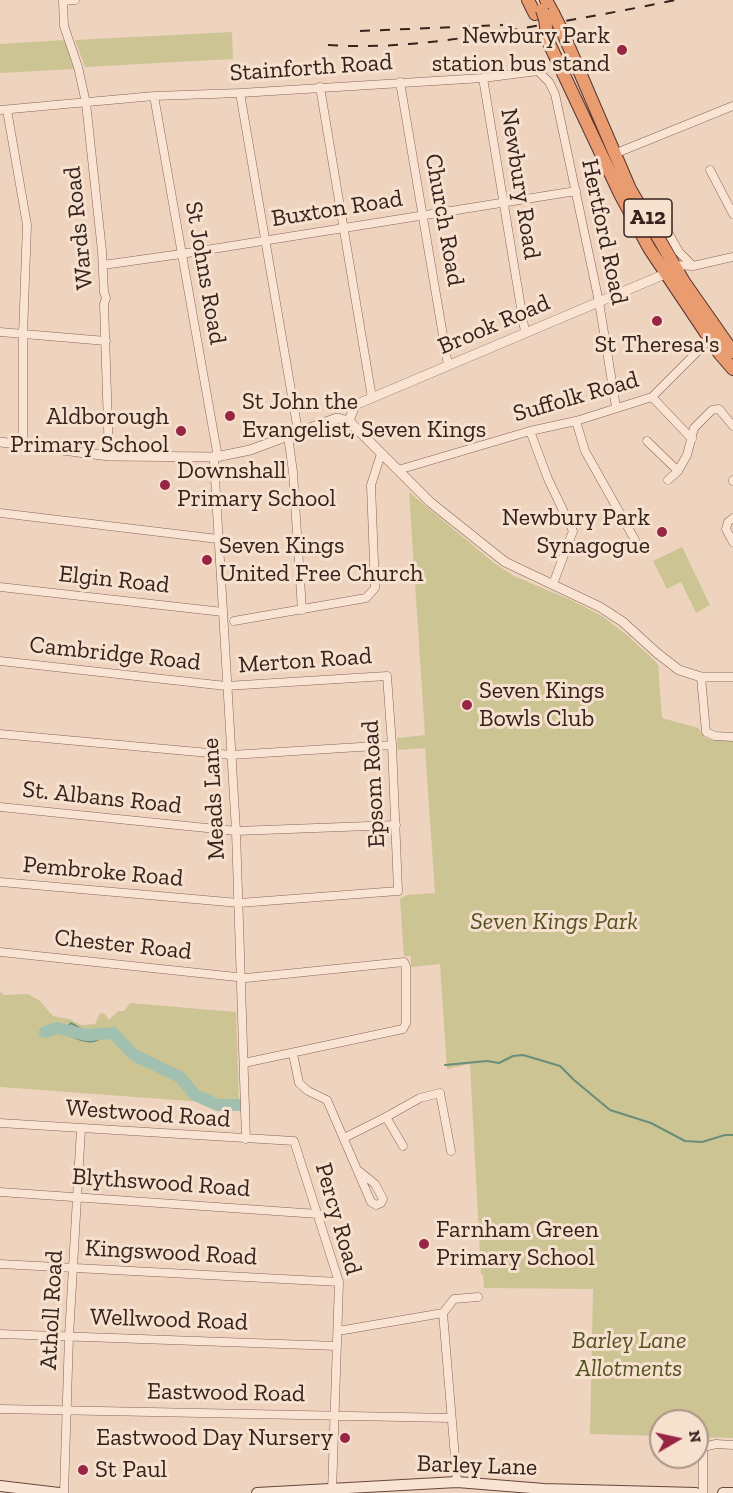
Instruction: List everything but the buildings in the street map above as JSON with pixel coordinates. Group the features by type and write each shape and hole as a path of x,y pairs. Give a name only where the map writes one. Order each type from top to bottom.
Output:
{"highway":[{"path":"540,5 559,0"},
{"name":"A12","path":"540,5 563,33 579,75 630,189 684,282 733,352"},
{"name":"A12","path":"540,5 548,41 620,194 665,274 733,369"},
{"path":"562,72 579,75 579,105"}],"main road":[{"name":"Barley Lane","path":"257,1493 404,1489 458,1482 500,1487 696,1493"},
{"path":"0,1486 58,1493"},
{"path":"723,1493 733,1493"}],"street":[{"path":"63,1 75,0"},
{"name":"Wards Road","path":"63,1 64,26 78,67 86,103 103,265 106,298 104,304 109,456"},
{"name":"Stainforth Road","path":"4,110 154,96 483,78 538,71"},
{"name":"Hertford Road","path":"538,71 549,82 555,94 599,302 616,408"},
{"name":"Newbury Road","path":"483,78 525,332"},
{"name":"Church Road","path":"400,82 448,365"},
{"path":"320,87 372,398"},
{"path":"240,93 298,431"},
{"name":"St Johns Road","path":"154,96 217,452 216,457"},
{"path":"614,154 733,106"},
{"path":"4,110 27,225 23,334 23,446"},
{"path":"710,170 733,214"},
{"name":"Buxton Road","path":"103,265 576,191"},
{"path":"656,209 679,252 693,266"},
{"path":"675,265 693,266 733,257"},
{"path":"684,282 693,266"},
{"name":"Brook Road","path":"349,421 355,405 665,274"},
{"path":"0,332 106,340"},
{"name":"Suffolk Road","path":"398,470 530,431 576,421 652,397 710,339"},
{"path":"652,397 692,439"},
{"path":"668,480 678,471 687,455 694,428 712,410 719,409 733,426"},
{"path":"0,442 109,456 216,457 250,450 337,418 349,421 430,502 505,562 600,607 623,622 672,665 691,675 733,677"},
{"path":"576,421 585,451 635,540"},
{"path":"530,431 548,479 573,531 554,585"},
{"path":"288,436 293,472 302,609"},
{"path":"647,441 678,471"},
{"path":"234,621 366,598 375,588 371,485 381,454"},
{"name":"Meads Lane","path":"216,457 214,462 218,539 236,831 246,1139"},
{"path":"0,513 218,539"},
{"path":"733,518 728,522 726,529 733,542"},
{"name":"Elgin Road","path":"0,587 223,612"},
{"name":"Cambridge Road","path":"0,661 226,686"},
{"name":"Merton Road","path":"226,686 387,676"},
{"name":"Epsom Road","path":"387,676 398,891"},
{"path":"700,677 706,732 715,736 733,737"},
{"path":"0,734 231,755 392,744"},
{"name":"St. Albans Road","path":"0,807 236,831 396,825"},
{"name":"Pembroke Road","path":"0,882 239,903 398,891"},
{"name":"Chester Road","path":"0,952 241,977 404,962 406,966 405,1027 293,1054"},
{"path":"244,1063 293,1054 299,1083 308,1091 327,1100 359,1171"},
{"path":"344,1138 386,1118 420,1098 440,1093 451,1151"},
{"path":"386,1118 403,1146"},
{"name":"Westwood Road","path":"0,1123 294,1141"},
{"name":"Atholl Road","path":"63,1493 81,1129"},
{"name":"Percy Road","path":"294,1141 339,1282 332,1491"},
{"name":"Blythswood Road","path":"0,1192 318,1214"},
{"name":"Kingswood Road","path":"0,1264 339,1282"},
{"path":"338,1331 443,1313 454,1299 478,1297"},
{"path":"443,1313 458,1482"},
{"name":"Wellwood Road","path":"0,1334 337,1346"},
{"name":"Eastwood Road","path":"0,1409 451,1418"},
{"path":"703,1493 703,1447 716,1444 733,1445"}],"green space":[{"path":"232,32 233,59 85,67 75,40"},
{"path":"64,40 74,69 0,73 0,44"},
{"path":"409,492 494,563 514,576 602,616 627,635 658,664 662,718 698,728 704,737 712,740 733,739 733,1438 709,1437 709,1409 649,1409 649,1436 590,1434 593,1289 484,1288 481,1274 470,1064 447,1069 440,964 411,967 411,956 404,956 400,899 407,895 435,893 425,748 398,750 397,738 425,735"},
{"path":"682,547 710,605 696,613 681,582 667,589 653,561"},
{"path":"0,991 4,995 28,994 40,1001 53,1016 69,1019 81,1025 95,1024 100,1013 105,1014 109,1020 118,1011 124,1011 130,1003 236,1012 239,1103 0,1087"}],"shaded area":[{"path":"71,1023 85,1031 100,1031 102,1037 90,1042 70,1036 68,1026"}],"waterway":[{"path":"45,1032 57,1028 86,1035 113,1033 134,1055 180,1077 195,1095 218,1105 239,1105"},
{"path":"445,1065 487,1061 499,1063 513,1056 523,1055 560,1066 610,1110 651,1123 685,1141 702,1142 733,1135"}],"railway":[{"path":"328,45 373,46 440,41 549,24 675,0"},
{"path":"360,31 503,25"}],"place":[{"name":"Newbury Park station bus stand","path":"622,50"},
{"name":"St Theresa's","path":"657,321"},
{"name":"St John the Evangelist, Seven Kings","path":"230,416"},
{"name":"Aldborough Primary School","path":"181,431"},
{"name":"Downshall Primary School","path":"165,485"},
{"name":"Newbury Park Synagogue","path":"662,532"},
{"name":"Seven Kings United Free Church","path":"207,560"},
{"name":"Seven Kings Bowls Club","path":"467,705"},
{"name":"Farnham Green Primary School","path":"424,1244"},
{"name":"Eastwood Day Nursery","path":"345,1438"},
{"name":"St Paul","path":"83,1470"}],"park label":[{"name":"Seven Kings Park","path":"554,922"},
{"name":"Barley Lane Allotments","path":"629,1355"}]}
